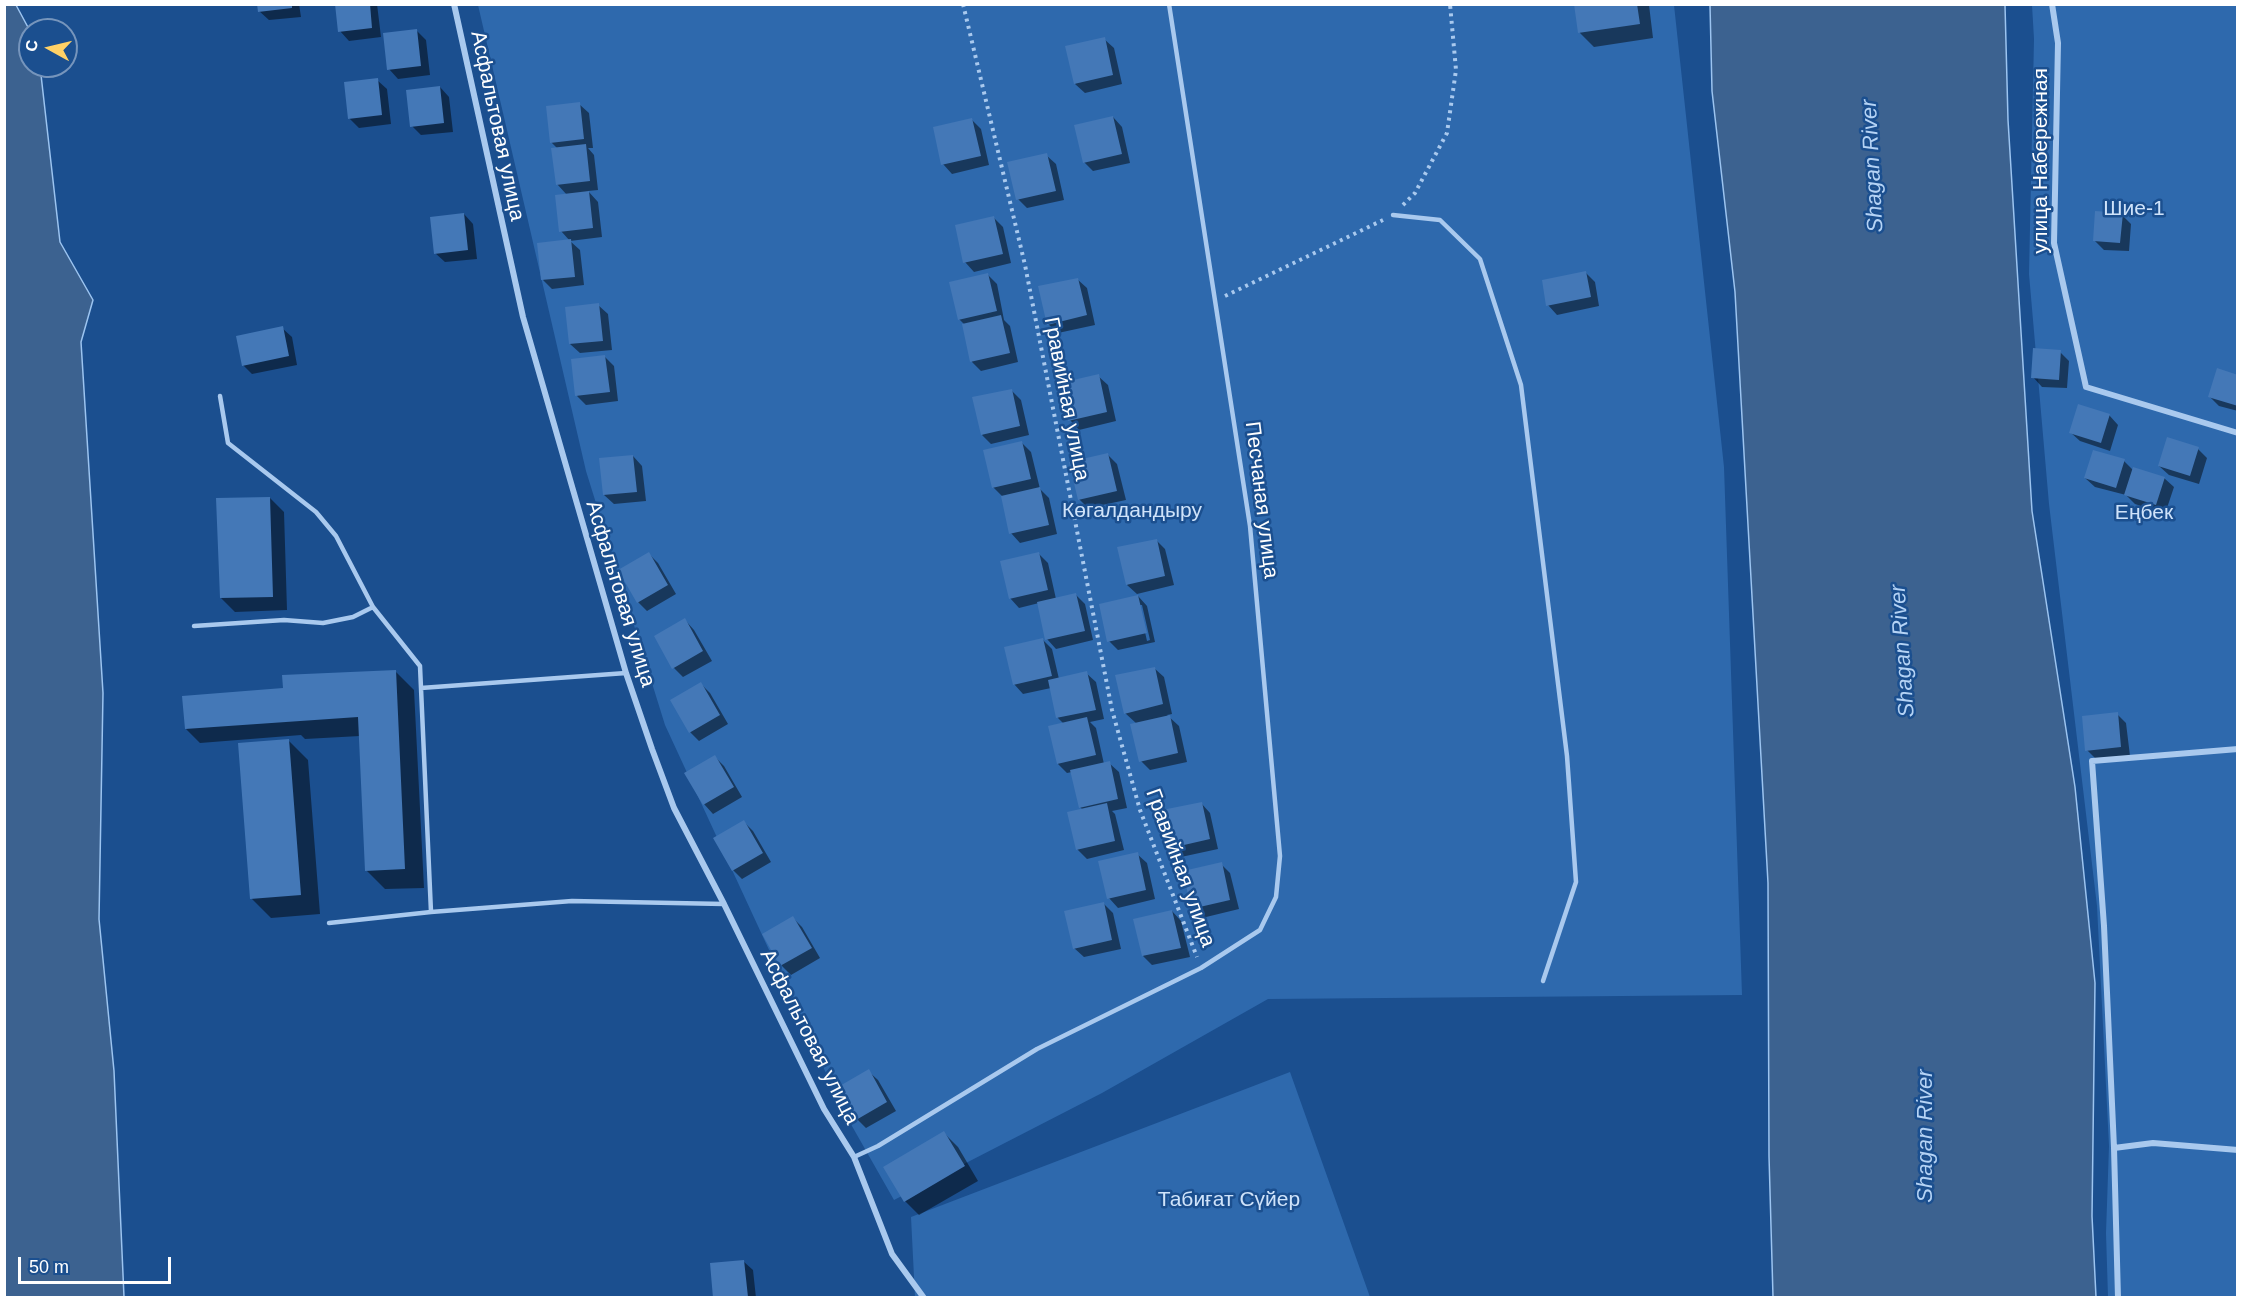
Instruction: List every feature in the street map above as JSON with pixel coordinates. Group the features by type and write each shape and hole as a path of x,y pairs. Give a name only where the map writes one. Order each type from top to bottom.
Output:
{"street":[{"name":"Асфальтовая улица","path":"454,4 523,317 626,673 674,808 724,904 824,1109 854,1157 892,1254 924,1298"},
{"name":"улица Набережная","path":"2052,4 2058,43 2054,243 2086,387 2238,433"},
{"path":"2118,1298 2104,926 2092,761 2238,749"},
{"path":"2114,1148 2153,1143 2238,1150"}],"lane":[{"name":"Песчаная улица","path":"854,1157 878,1146 1037,1049 1201,968 1260,930 1276,897 1280,856 1250,526 1217,301 1176,60 1169,4"},
{"path":"1393,216 1440,220 1480,259 1521,385 1567,756 1576,882 1543,981"},
{"path":"220,396 228,442 316,512 336,536 373,607 420,666 431,912"},
{"path":"194,626 284,620 323,623 353,617 373,607"},
{"path":"421,688 626,673"},
{"path":"329,923 572,901 724,904"}],"path":[{"name":"Гравийная улица","path":"963,4 1024,265 1113,710 1140,810 1201,968"},
{"path":"1217,301 1393,216 1415,193 1447,133 1456,70 1450,4"}],"green space":[{"name":"Көгалдандыру","path":"478,5 1674,5 1724,467 1742,995 1268,999 1102,1093 894,1200 844,1112 665,725 586,471"},
{"name":"Еңбек","path":"2032,5 2237,5 2237,1297 2108,1297 2106,1233 2109,1146 2097,906 2049,504 2029,274 2034,39"},
{"name":"Табиғат Сүйер","path":"1290,1072 1370,1297 915,1297 911,1217"}],"water":[{"path":"4,5 16,5 23,18 18,18 18,78 41,78 60,242 93,300 81,342 103,693 99,919 114,1071 124,1297 5,1297"},
{"name":"Shagan River","path":"1710,5 2005,5 2008,120 2032,511 2075,787 2095,983 2092,1216 2096,1297 1773,1297 1769,1156 1768,883 1735,292 1712,91"}],"building":[{"path":"257,4 292,4 292,8 258,12"},
{"path":"335,4 370,4 372,28 338,32"},
{"path":"1574,4 1637,4 1640,24 1578,33"},
{"path":"417,29 421,66 387,70 383,33"},
{"path":"1105,37 1113,75 1074,84 1065,46"},
{"path":"378,78 382,115 348,119 344,82"},
{"path":"440,86 444,123 410,127 406,90"},
{"path":"580,102 584,139 550,143 546,106"},
{"path":"1113,116 1122,154 1083,163 1074,125"},
{"path":"972,118 981,156 941,165 933,127"},
{"path":"586,144 590,181 556,185 551,148"},
{"path":"1047,153 1056,191 1016,200 1007,162"},
{"path":"589,191 593,228 559,232 555,195"},
{"path":"2095,211 2123,213 2120,243 2093,241"},
{"path":"464,213 468,250 434,254 430,217"},
{"path":"994,216 1003,254 963,263 955,225"},
{"path":"571,239 575,277 541,280 537,243"},
{"path":"1586,271 1591,297 1546,306 1542,280"},
{"path":"988,273 997,311 958,320 949,282"},
{"path":"1078,278 1087,315 1047,325 1038,286"},
{"path":"599,303 603,341 569,344 565,307"},
{"path":"1001,315 1010,353 970,362 962,324"},
{"path":"283,326 289,356 242,366 236,336"},
{"path":"2033,348 2061,350 2059,380 2031,378"},
{"path":"605,355 610,392 575,396 571,359"},
{"path":"2217,368 2238,375 2238,406 2208,397"},
{"path":"1099,374 1107,412 1068,421 1060,383"},
{"path":"1012,389 1020,426 981,435 972,397"},
{"path":"2078,404 2110,414 2101,443 2069,433"},
{"path":"2167,437 2199,447 2190,476 2158,466"},
{"path":"1022,441 1031,479 992,488 983,450"},
{"path":"2093,450 2125,459 2116,488 2084,478"},
{"path":"1108,453 1117,491 1078,500 1069,462"},
{"path":"633,455 637,492 603,495 599,458"},
{"path":"2133,467 2165,477 2156,505 2124,495"},
{"path":"1040,487 1049,525 1009,534 1001,496"},
{"path":"270,497 273,597 220,598 216,498"},
{"path":"1157,539 1165,576 1126,585 1117,547"},
{"path":"649,552 668,585 637,603 618,570"},
{"path":"1039,552 1048,590 1009,599 1000,561"},
{"path":"1076,593 1085,631 1045,640 1037,602"},
{"path":"1138,595 1147,633 1107,642 1099,604"},
{"path":"685,618 703,651 672,669 654,636"},
{"path":"1043,638 1052,676 1013,685 1004,647"},
{"path":"1155,667 1163,704 1124,714 1115,675"},
{"path":"396,670 405,869 365,871 358,717 185,729 182,696 283,688 282,675"},
{"path":"1087,671 1096,710 1056,718 1048,680"},
{"path":"701,682 720,715 689,733 670,700"},
{"path":"2118,712 2121,747 2085,751 2082,716"},
{"path":"1170,715 1178,753 1139,762 1130,724"},
{"path":"1087,717 1096,755 1057,764 1048,726"},
{"path":"289,739 301,895 250,899 238,743"},
{"path":"715,755 734,787 703,805 684,773"},
{"path":"1110,761 1118,799 1079,808 1070,770"},
{"path":"1202,802 1210,839 1171,848 1162,810"},
{"path":"1107,803 1115,841 1076,850 1067,812"},
{"path":"744,820 763,853 732,871 713,838"},
{"path":"1138,852 1146,890 1107,899 1098,861"},
{"path":"1222,862 1230,900 1191,909 1183,871"},
{"path":"1104,902 1112,940 1073,949 1064,911"},
{"path":"1172,910 1181,948 1142,956 1133,919"},
{"path":"793,916 812,948 780,966 762,934"},
{"path":"869,1069 887,1102 856,1120 838,1087"},
{"path":"944,1131 965,1166 904,1202 883,1167"},
{"path":"744,1260 748,1297 713,1298 710,1263"}],"park label":[{"name":"Шие-1","path":"2134,209"}]}
